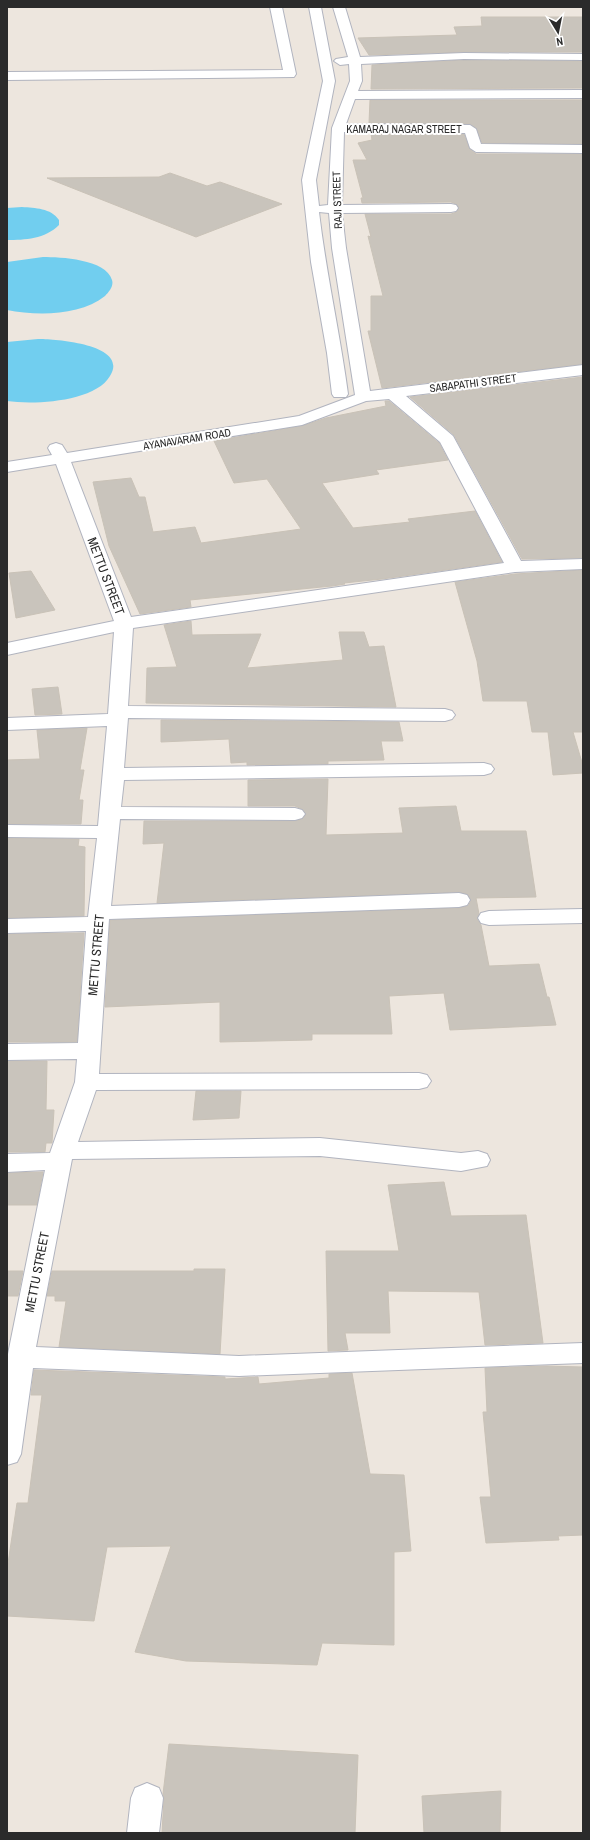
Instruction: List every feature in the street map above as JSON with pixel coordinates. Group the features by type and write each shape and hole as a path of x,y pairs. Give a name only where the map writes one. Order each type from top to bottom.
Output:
{"street":[{"path":"7,76 290,74 276,7"},
{"name":"RAJI STREET","path":"315,7 329,81 309,180 318,262 335,353 340,394"},
{"name":"RAJI STREET","path":"339,7 354,61 356,81 338,128 335,208 339,248 363,397"},
{"path":"325,61 464,56 583,57"},
{"path":"351,94 583,94"},
{"name":"KAMARAJ NAGAR STREET","path":"338,128 470,129 476,148 583,149"},
{"path":"312,210 335,208 451,208"},
{"name":"SABAPATHI STREET","path":"363,397 583,370"},
{"path":"392,393 447,439 515,567"},
{"path":"340,394 363,397"},
{"name":"AYANAVARAM ROAD","path":"7,467 59,454 310,405 340,394"},
{"name":"AYANAVARAM ROAD","path":"7,456 59,454 302,420 363,397"},
{"name":"METTU STREET","path":"7,1454 21,1357 61,1156 87,1082 88,1051 99,918 114,774 124,624 59,454"},
{"path":"7,648 124,624 515,567 583,564"},
{"path":"7,724 117,716 445,715"},
{"path":"114,774 484,769"},
{"path":"7,831 108,823 295,814"},
{"path":"7,926 99,918 459,900"},
{"path":"489,918 583,916"},
{"path":"7,1052 88,1051"},
{"path":"87,1082 419,1081"},
{"path":"7,1162 61,1156 320,1147 461,1162 478,1160"},
{"path":"21,1357 239,1366 583,1353"},
{"path":"143,1833 147,1798"}],"water":[{"path":"22,207 42,209 52,213 59,220 59,225 41,236 21,240 7,240 7,208"},
{"path":"43,257 71,259 92,263 108,273 112,280 112,287 105,296 95,303 71,311 58,313 31,313 7,310 7,262"},
{"path":"38,339 73,342 100,350 109,357 113,365 110,376 102,385 91,391 63,400 48,402 7,401 7,342"}],"building":[{"path":"481,17 583,17 583,52 464,52 369,55 358,38 457,35 454,27 482,26"},
{"path":"464,60 583,61 583,88 371,89 372,65"},
{"path":"370,100 583,100 583,144 482,143 477,129 470,124 369,123"},
{"path":"371,134 464,134 469,148 476,154 583,154 583,364 382,388 368,331 371,331 371,296 383,296 368,236 371,237 365,214 451,214 457,212 459,207 451,202 362,203 361,198 363,198 353,160 367,160 358,143 372,140"},
{"path":"170,173 207,186 220,182 282,204 196,237 47,178 159,177"},
{"path":"583,377 583,558 522,559 454,435 410,397"},
{"path":"385,401 389,401 439,443 448,460 376,470 379,474 322,483 353,528 410,522 408,519 475,511 502,562 344,583 345,584 332,586 190,600 191,607 140,614 109,546 93,482 131,478 139,497 145,497 153,532 195,527 201,543 301,529 267,479 234,483 214,441 302,426 326,418 386,406"},
{"path":"583,570 583,732 573,732 583,766 583,773 553,775 548,732 532,732 527,701 483,701 477,661 455,582 515,574"},
{"path":"31,571 55,610 16,618 9,573"},
{"path":"191,621 192,635 261,634 247,668 343,660 339,632 364,632 369,647 384,646 396,707 146,703 147,668 177,667 164,625"},
{"path":"58,687 62,714 35,715 32,689"},
{"path":"161,720 399,722 403,741 381,741 384,760 328,761 328,764 247,765 247,762 231,763 229,739 161,742"},
{"path":"87,728 80,770 84,770 79,800 83,800 81,824 7,824 7,760 40,759 37,730"},
{"path":"328,779 326,835 403,833 399,808 456,806 461,831 526,831 536,897 476,898 479,914 477,919 481,925 489,966 539,964 556,1025 450,1030 444,993 389,996 392,1034 312,1034 312,1040 220,1042 220,1002 105,1007 110,920 459,908 468,906 471,901 468,894 459,892 157,903 164,843 143,844 144,821 295,821 302,819 306,815 302,809 295,806 248,806 248,780"},
{"path":"7,838 79,839 78,846 85,847 84,916 7,918"},
{"path":"84,933 77,1042 7,1042 7,934"},
{"path":"7,1061 47,1061 46,1110 54,1110 52,1143 46,1143 45,1152 7,1152"},
{"path":"196,1091 241,1091 239,1118 193,1120"},
{"path":"43,1172 37,1205 7,1205 7,1173"},
{"path":"444,1182 451,1216 526,1215 543,1343 485,1345 479,1292 388,1291 390,1333 345,1333 348,1350 328,1351 326,1251 399,1251 388,1185"},
{"path":"194,1269 225,1269 220,1354 59,1347 66,1301 55,1301 55,1296 47,1296 52,1271 194,1271"},
{"path":"7,1271 23,1271 18,1296 7,1296"},
{"path":"546,1366 583,1367 583,1535 558,1536 559,1540 486,1543 480,1497 491,1497 483,1412 487,1412 485,1368"},
{"path":"34,1370 225,1377 225,1379 258,1377 259,1384 329,1378 329,1374 352,1373 370,1474 404,1475 411,1551 394,1552 394,1645 322,1643 317,1665 186,1661 135,1652 171,1546 107,1547 94,1621 7,1616 7,1570 17,1503 28,1503 42,1395 31,1395"},
{"path":"169,1744 358,1755 355,1833 162,1833 163,1794"},
{"path":"501,1791 500,1833 424,1833 422,1796"}]}
